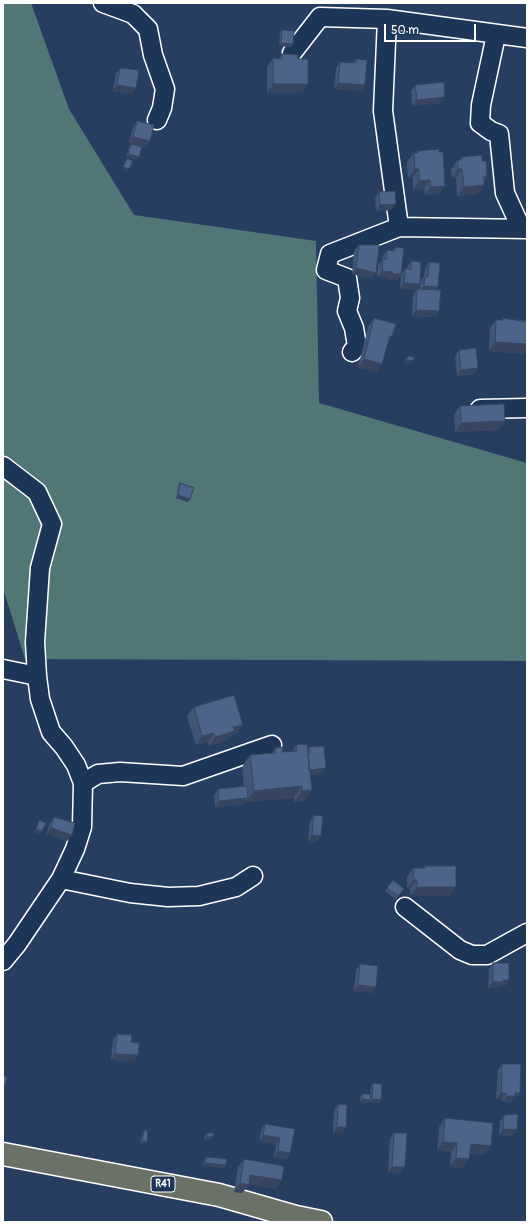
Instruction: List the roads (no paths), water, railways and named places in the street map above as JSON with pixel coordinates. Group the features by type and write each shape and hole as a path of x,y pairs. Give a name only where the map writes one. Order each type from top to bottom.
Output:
{"main road":[{"name":"R41","path":"3,1154 219,1196 296,1217 321,1222"}],"street":[{"path":"103,3 133,14 148,29 153,54 165,90 162,108 157,120"},
{"path":"292,53 320,17 387,19 527,38"},
{"path":"387,19 383,111 399,227"},
{"path":"352,352 356,346 354,328 347,311 350,298 347,278 326,270 330,254 399,227 524,229 505,192 499,134 491,131 480,123 481,105 496,35"},
{"path":"471,409 527,408"},
{"path":"3,466 37,492 52,524 40,568 35,642 37,676 40,700 51,732 72,759 83,783 82,827 75,849 60,879 17,944 3,961"},
{"path":"3,669 37,676"},
{"path":"83,783 98,774 120,772 183,776 272,745"},
{"path":"60,879 130,893 168,897 199,896 236,887 253,876"},
{"path":"404,907 460,950 472,955 487,955 527,933"}]}
